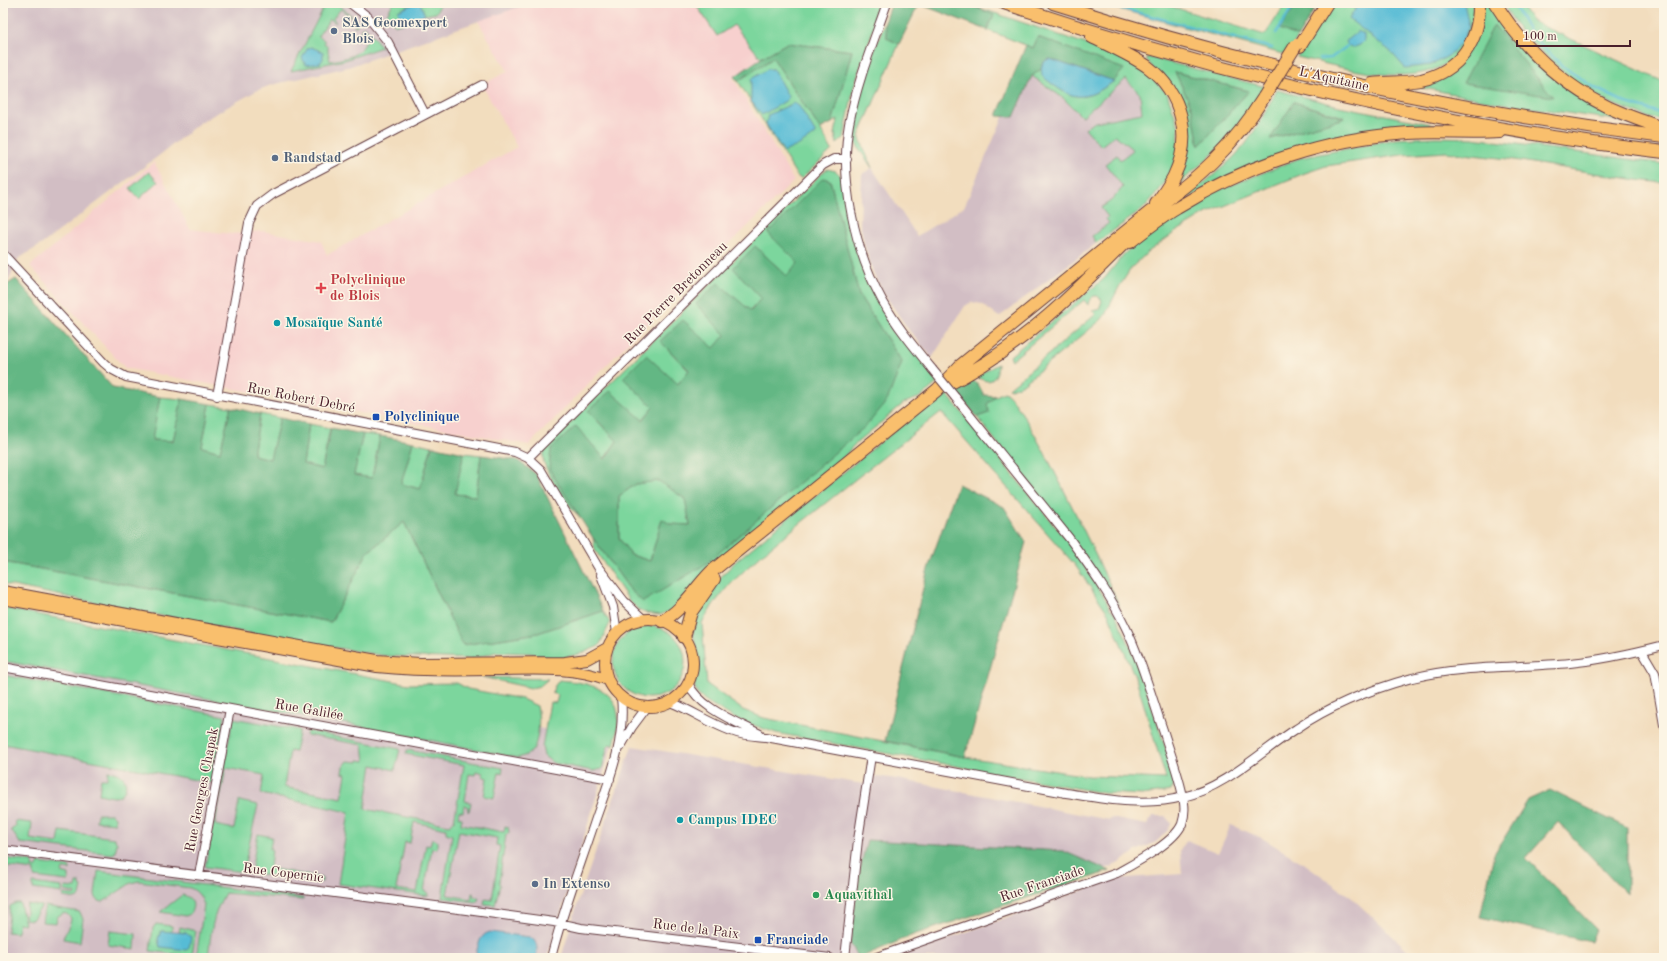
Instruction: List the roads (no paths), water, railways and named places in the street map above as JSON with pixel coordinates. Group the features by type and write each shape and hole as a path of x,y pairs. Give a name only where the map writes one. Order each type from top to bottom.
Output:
{"highway":[{"name":"L'Aquitaine","path":"1004,3 1068,24 1195,61 1309,89 1424,114 1521,131 1664,152"},
{"name":"L'Aquitaine","path":"1053,3 1199,46 1360,85 1484,110 1664,137"},
{"path":"1298,46 1322,3"},
{"path":"937,390 994,359 1008,348 1077,290 1120,249 1133,234 1221,160 1245,133 1298,46 1327,3"},
{"path":"1360,85 1421,80 1443,72 1455,64 1470,45 1478,25 1479,3"},
{"path":"1496,3 1526,44 1550,68 1566,81 1603,105 1622,114 1664,129"},
{"path":"1068,24 1147,67 1164,82 1177,102 1183,126 1181,157 1171,182 1150,212"},
{"path":"662,621 673,613 711,572 937,390 966,362 1150,212 1173,196 1218,158 1246,126 1266,98"},
{"path":"1120,249 1164,216 1212,188 1254,169 1304,151 1356,140 1408,133 1439,132 1478,134 1521,131"},
{"path":"684,637 691,612 734,555"}],"main road":[{"path":"3,591 342,654 399,662 449,663 570,661 587,659 607,648"},
{"path":"3,599 377,667 421,671 564,670 589,674 608,680"},
{"path":"644,619 662,621 670,624 684,637 690,648 693,660 692,672 688,683 680,694 670,702 659,706 647,707 629,702 621,697 608,680 605,670 607,648 617,632 634,621 644,619"}],"street":[{"path":"350,3 376,26 388,42 425,114"},
{"name":"Rue Franciade","path":"874,958 1117,873 1148,855 1174,834 1181,826 1184,805 1176,770 1135,649 1114,606 1086,561 1069,538 955,398 893,318 875,287 869,272 853,218 849,193 847,159 849,126 859,82 887,3"},
{"path":"217,396 249,223 257,206 273,194 482,85"},
{"name":"Rue Pierre Bretonneau","path":"528,458 822,166 834,159 847,159"},
{"name":"Rue Robert Debré","path":"3,254 6,263 104,363 114,371 135,380 515,452 528,458 541,470 598,567"},
{"path":"598,567 624,601 644,619"},
{"path":"598,567 613,607 617,632"},
{"path":"670,702 691,710 727,729 742,734 766,737 1094,797 1128,801 1155,801 1183,797 1212,786 1230,776 1314,718 1348,701 1387,686 1443,672 1570,663 1642,651 1664,645"},
{"path":"1642,651 1655,673 1664,725"},
{"name":"Rue Galilée","path":"3,667 610,778"},
{"path":"688,683 693,693 701,700 732,720 766,737"},
{"path":"551,958 560,923 618,752 623,713 621,697"},
{"path":"618,752 632,727 647,707"},
{"name":"Rue Georges Chapak","path":"199,875 230,709"},
{"path":"845,958 858,840 871,756"},
{"name":"Rue Copernic","path":"3,850 560,923"},
{"name":"Rue de la Paix","path":"560,923 581,928 830,958"}],"water":[{"path":"416,3 420,3 425,15 402,24 398,11"},
{"path":"1359,3 1464,3 1469,26 1461,44 1448,56 1431,65 1405,68 1390,51 1349,19"},
{"path":"1358,31 1364,34 1364,41 1360,45 1352,48 1349,47 1346,42"},
{"path":"311,47 323,52 323,59 320,63 306,65 302,58 307,49"},
{"path":"1050,59 1114,81 1094,93 1085,96 1069,94 1042,76 1041,68 1043,63 1044,61"},
{"path":"768,69 773,69 788,96 787,100 762,115 751,101 751,79"},
{"path":"794,103 799,106 816,134 799,145 784,152 766,124 768,115"},
{"path":"161,931 186,933 191,937 189,947 186,950 160,947 158,939"},
{"path":"490,932 530,937 535,941 537,946 536,958 475,958 481,939"}],"waterway":[{"path":"1101,3 1272,48"},
{"path":"1276,33 1295,3"},
{"path":"1513,3 1532,36 1562,66 1595,88 1626,103 1664,114"},
{"path":"1319,59 1331,58 1350,44"}],"place":[{"name":"SAS Geomexpert Blois","path":"334,31"},
{"name":"Randstad","path":"275,158"},
{"name":"Polyclinique de Blois","path":"321,288"},
{"name":"Mosaïque Santé","path":"277,323"},
{"name":"Polyclinique","path":"376,417"},
{"name":"Campus IDEC","path":"680,820"},
{"name":"In Extenso","path":"535,884"},
{"name":"Aquavithal","path":"816,895"},
{"name":"Franciade","path":"758,940"}]}
